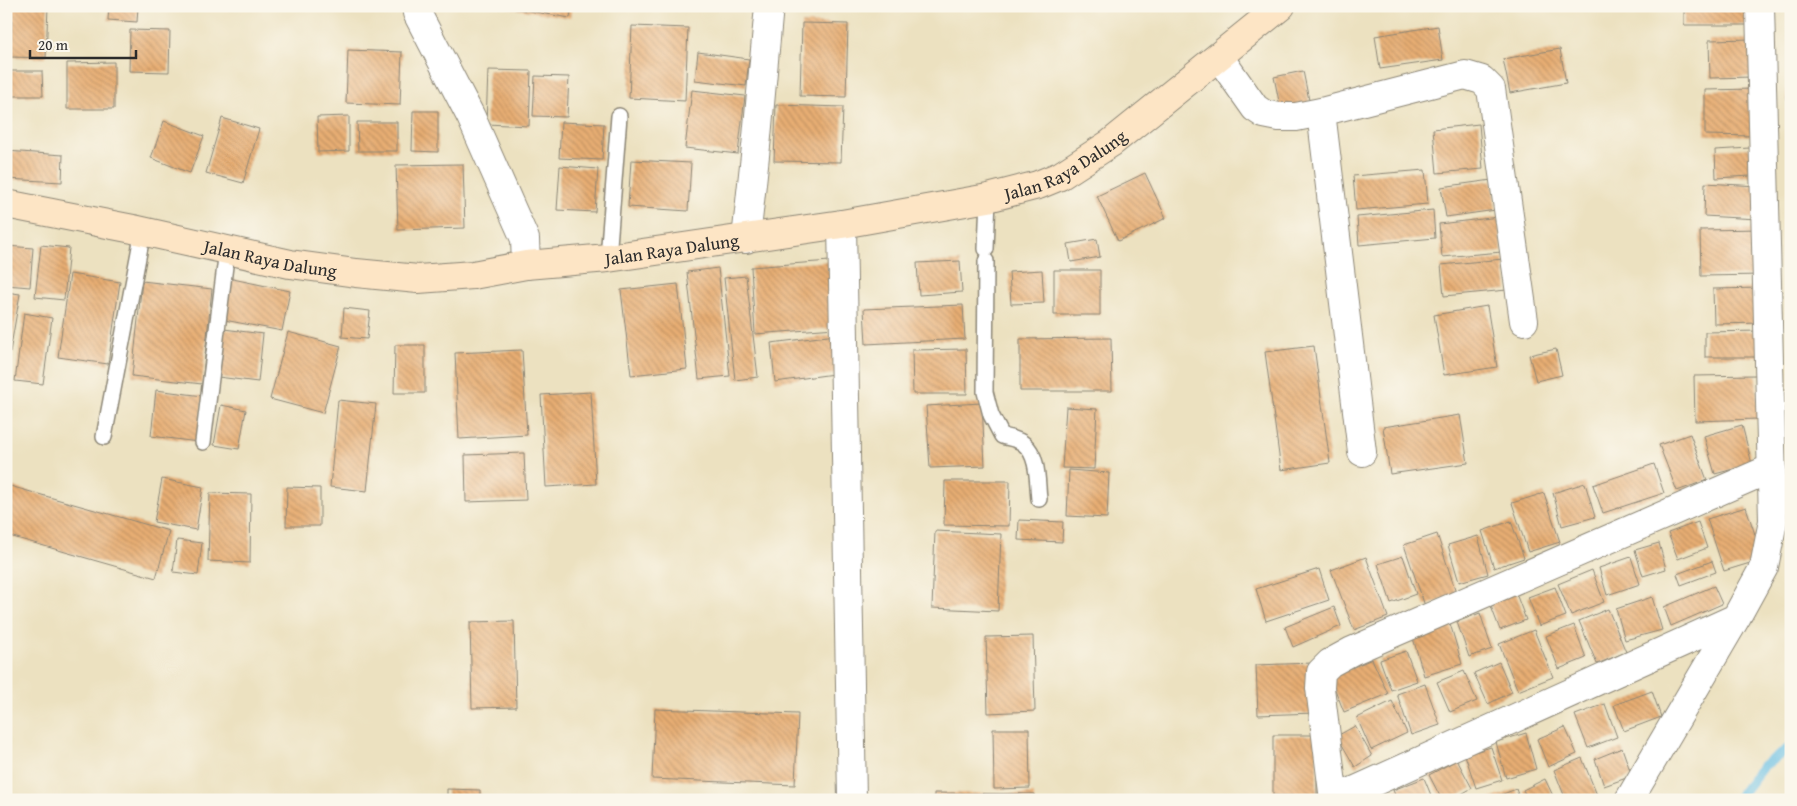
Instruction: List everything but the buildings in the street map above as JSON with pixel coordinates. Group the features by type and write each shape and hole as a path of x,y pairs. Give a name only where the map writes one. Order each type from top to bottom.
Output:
{"main road":[{"name":"Jalan Raya Dalung","path":"6,204 143,231 290,264 418,279 473,275 526,265 608,258 746,239 988,198 1038,185 1060,176 1111,143 1281,6"}],"street":[{"path":"416,6 417,13 471,117 525,239 526,265"},
{"path":"746,239 769,6"},
{"path":"1629,800 1764,567 1782,521 1772,468 1760,6"},
{"path":"1219,57 1255,108 1264,114 1279,117 1296,117 1321,112 1466,76 1482,80 1491,89 1524,321"},
{"path":"1321,112 1362,452"},
{"path":"842,224 852,800"},
{"path":"1736,618 1334,800 1320,688 1321,672 1330,663 1352,651 1772,468"}],"lane":[{"path":"608,258 619,116"},
{"path":"988,198 986,392 991,415 1002,436 1023,442 1032,452 1039,499"},
{"path":"104,436 143,231"},
{"path":"203,442 227,250"}],"waterway":[{"path":"1737,800 1763,766 1791,747"}]}
